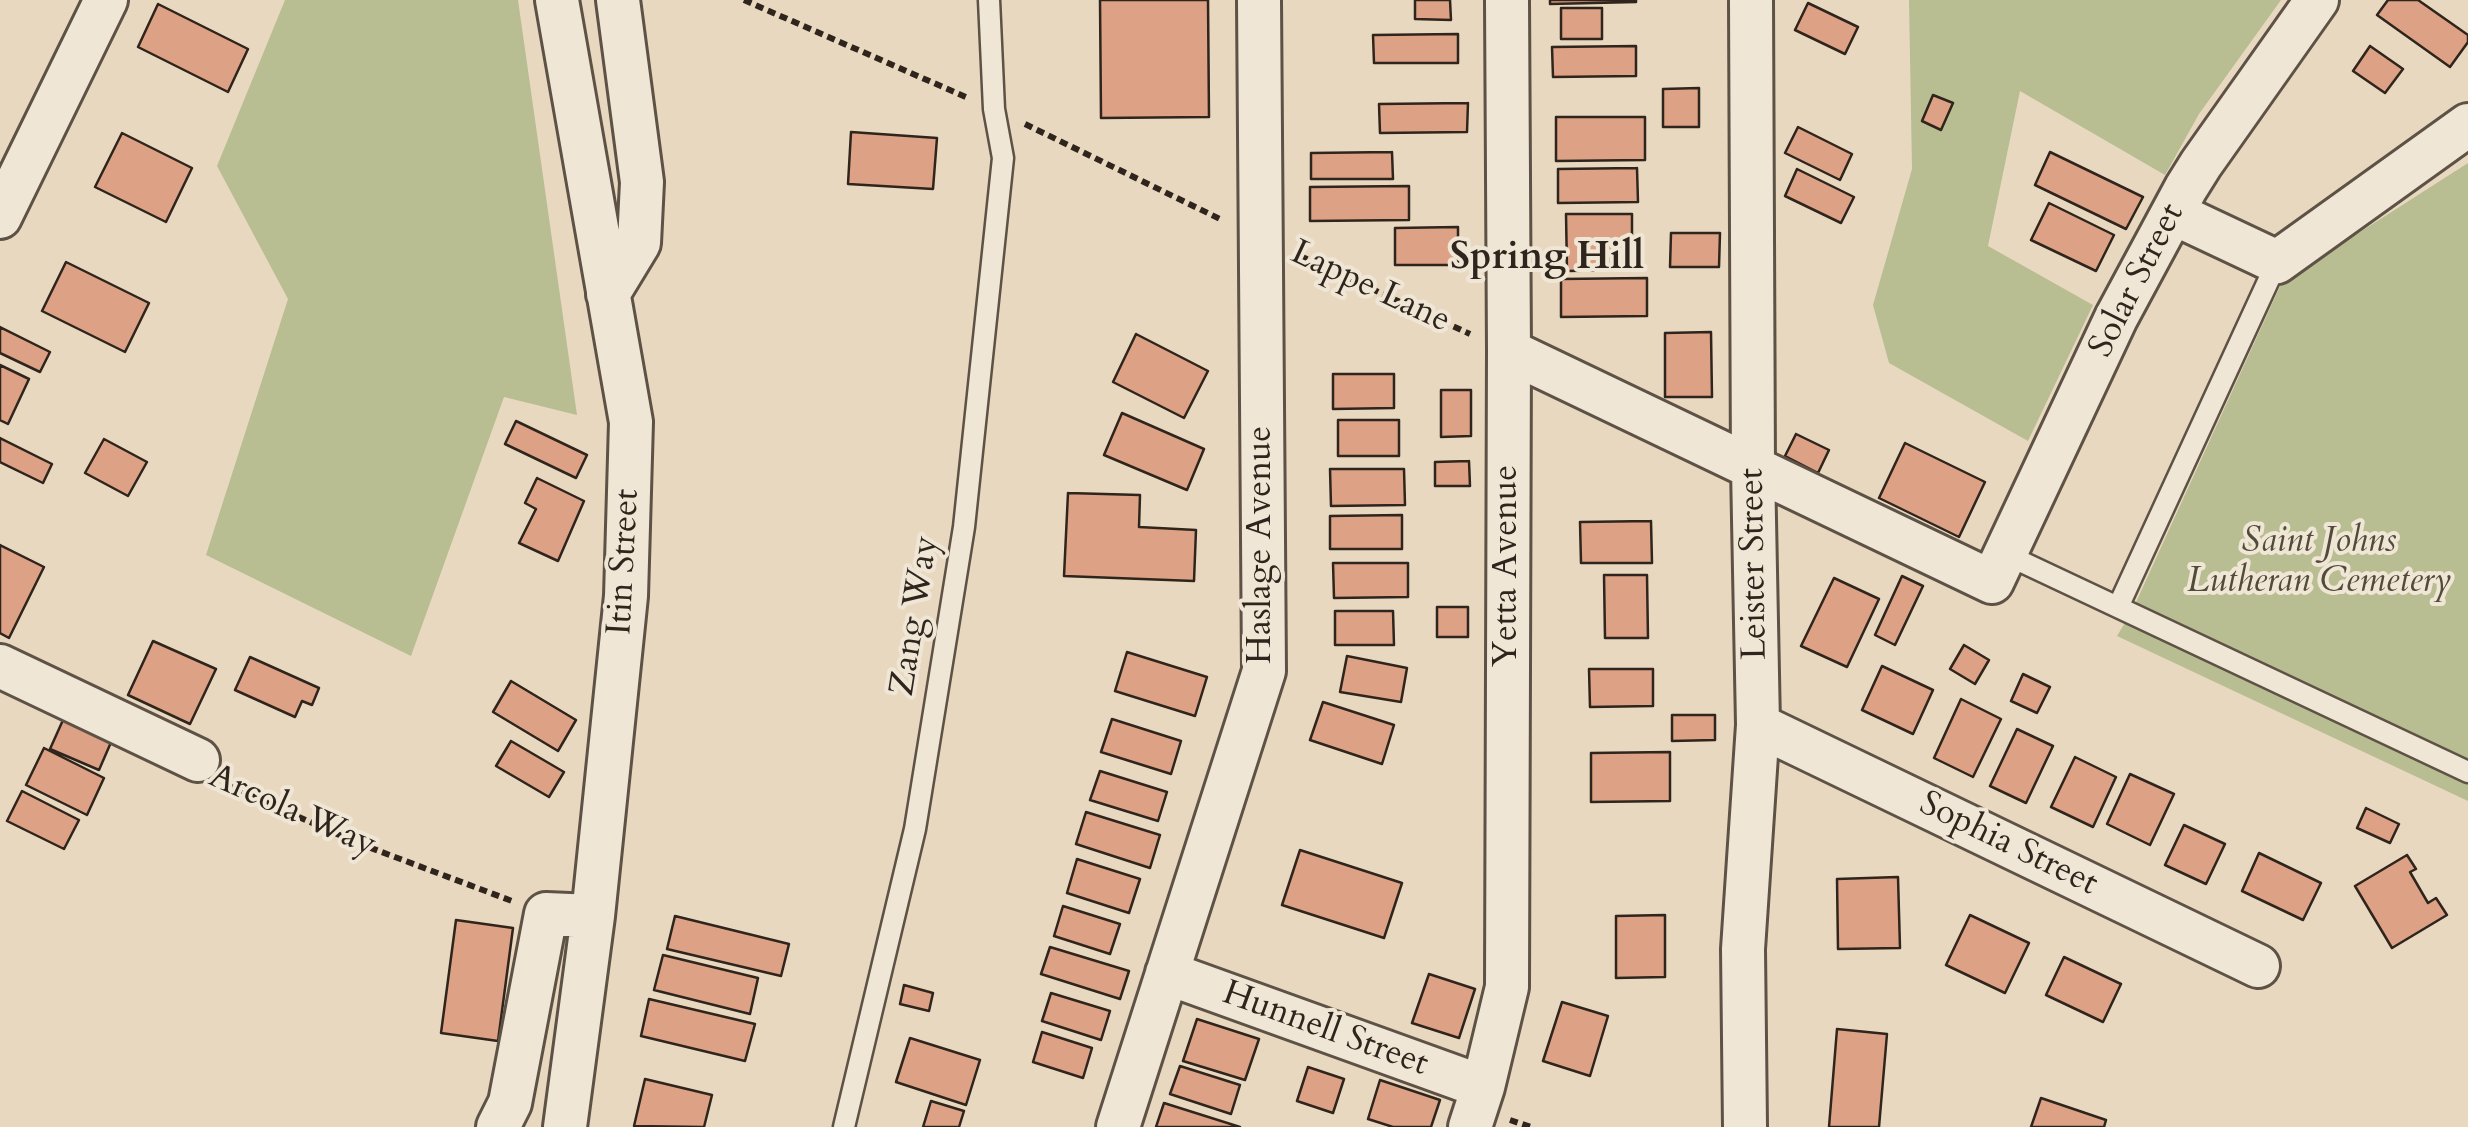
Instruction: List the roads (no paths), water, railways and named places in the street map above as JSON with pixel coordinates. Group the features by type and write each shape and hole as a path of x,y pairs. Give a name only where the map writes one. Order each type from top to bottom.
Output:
{"street":[{"path":"0,217 106,0"},
{"name":"Itin Street","path":"556,0 631,422 626,596 594,916 565,1127"},
{"path":"608,294 638,243 642,182 618,0"},
{"name":"Haslage Avenue","path":"1118,1127 1264,671 1259,0"},
{"name":"Yetta Avenue","path":"1470,1127 1507,986 1507,0"},
{"name":"Leister Street","path":"1745,1127 1743,948 1758,726 1751,0"},
{"name":"Solar Street","path":"1998,568 2116,318 2200,164 2317,0"},
{"path":"2173,213 2277,262 2468,125"},
{"path":"1509,352 1753,468 1998,568"},
{"name":"Arcola Way","path":"0,666 198,760"},
{"name":"Sophia Street","path":"1758,726 2258,966"},
{"path":"498,1127 510,1103 546,914 594,916"},
{"name":"Hunnell Street","path":"1167,973 1483,1086"}],"lane":[{"name":"Zang Way","path":"844,1127 914,829 964,527 1003,158 994,109 990,0"},
{"path":"2118,607 2277,262"},
{"path":"1998,568 2118,607 2468,772"}],"district":[{"name":"Spring Hill","path":"1547,259"}],"park label":[{"name":"Saint Johns Lutheran Cemetery","path":"2319,563"}]}
